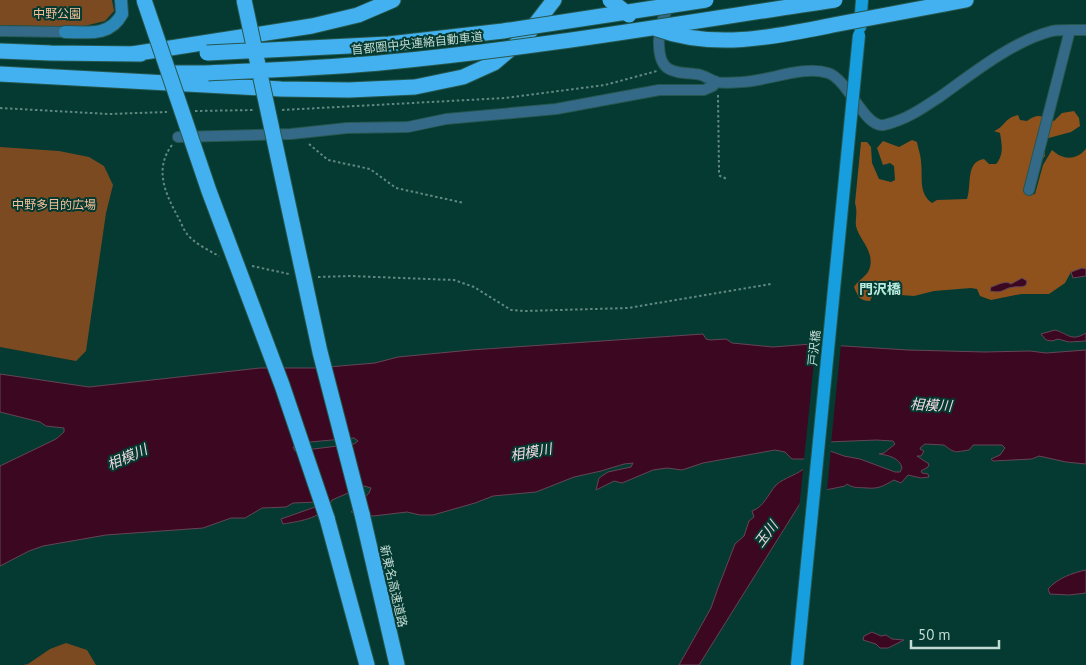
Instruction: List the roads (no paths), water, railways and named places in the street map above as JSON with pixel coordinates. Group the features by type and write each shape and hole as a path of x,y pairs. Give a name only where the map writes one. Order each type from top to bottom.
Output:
{"highway":[{"path":"144,0 209,192 282,385 326,518 367,665"},
{"name":"新東名高速道路","path":"244,0 320,352 362,514 396,665"},
{"path":"132,54 312,26 358,15 393,0"},
{"path":"0,74 281,89 349,90 415,87 463,78 494,63 527,35 554,0"},
{"path":"610,0 632,17 668,33 687,38 728,41 786,34 966,0"},
{"name":"首都圏中央連絡自動車道","path":"0,50 132,54 272,51 389,44 503,31 706,0"},
{"name":"首都圏中央連絡自動車道","path":"0,70 134,74 208,73 388,62 502,49 834,0"}],"main road":[{"name":"戸沢橋","path":"797,665 862,0"}],"street":[{"path":"0,31 101,32 112,27 122,14 121,0"},
{"path":"677,0 669,8 662,21 659,46 661,60 670,70 702,75 717,82 745,82 806,71 828,72 839,78 865,114 880,126 917,112 978,70 1025,42 1054,31 1086,30"},
{"path":"1029,190 1070,30"},
{"path":"178,137 291,134 347,128 414,127 440,120 556,109 659,90 704,90 717,82"}],"water":[{"path":"1082,268 1086,269 1086,276 1073,278 1071,272"},
{"path":"1022,278 1027,281 1025,286 998,292 990,291 991,287 1004,283 1011,284"},
{"path":"1055,330 1073,337 1086,333 1086,341 1069,342 1058,339 1052,341 1046,340 1041,334"},
{"path":"703,334 706,339 710,340 726,339 732,343 773,347 812,344 908,350 1030,351 1046,353 1086,350 1086,464 1039,456 1032,459 993,461 991,459 1000,455 1005,448 1002,445 973,445 969,450 958,452 944,445 925,444 920,449 924,451 921,456 917,456 929,464 928,467 921,471 928,474 929,477 921,478 908,475 901,483 894,480 871,488 857,488 847,484 806,494 699,665 679,665 711,608 735,544 744,536 749,521 754,517 752,511 763,503 776,485 807,466 805,459 792,459 785,452 775,450 703,463 682,470 667,468 653,470 622,483 614,481 596,490 599,478 608,472 631,467 633,463 624,464 574,477 536,492 493,496 433,515 407,512 373,516 351,512 369,493 371,488 364,486 332,500 324,511 318,515 297,522 283,524 281,519 318,506 318,502 293,503 286,507 262,508 245,518 231,518 203,528 106,535 43,546 0,566 0,466 56,439 64,432 64,428 46,426 40,422 0,412 0,374 89,387 260,368 316,368 375,363 398,357","holes":["354,438 358,441 354,444 297,451 293,447 310,442","893,441 895,444 884,453 879,454 896,459 902,468 900,472 830,451 828,442"]},
{"path":"1086,570 1086,593 1069,595 1050,594 1048,589 1056,582 1070,574"},
{"path":"872,632 881,636 886,635 892,639 904,640 888,648 880,648 876,644 863,640 864,636"}],"district":[{"name":"門沢橋","path":"880,289"}],"park label":[{"name":"中野公園","path":"57,13"},
{"name":"中野多目的広場","path":"54,204"}],"water label":[{"name":"相模川","path":"931,405"},
{"name":"相模川","path":"531,452"},
{"name":"相模川","path":"127,457"},
{"name":"玉川","path":"766,534"}]}
